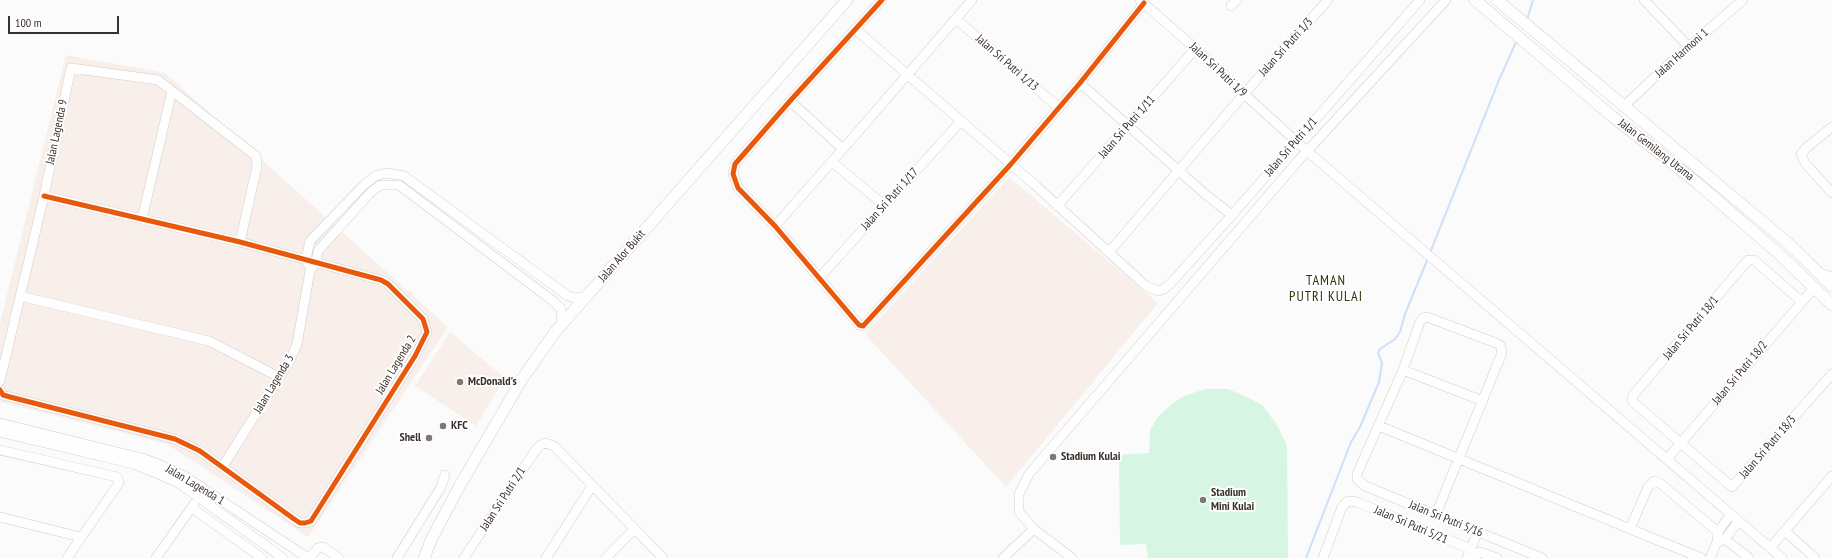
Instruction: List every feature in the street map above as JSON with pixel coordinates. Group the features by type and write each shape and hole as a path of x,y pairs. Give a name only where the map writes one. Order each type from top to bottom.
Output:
{"main road":[{"name":"Jalan Alor Bukit","path":"424,558 432,538 459,487 522,379 562,323 848,0"},
{"name":"Jalan Gemilang Utama","path":"1475,0 1613,116 1702,187 1778,253 1832,305"},
{"name":"Jalan Gemilang Utama","path":"1497,0 1623,107 1788,243 1832,286"},
{"name":"Jalan Alor Bukit","path":"416,558 432,538"}],"street":[{"path":"882,0 735,164 733,174 738,188 820,277 859,324 863,326 1011,164 1080,83 1142,2"},
{"path":"774,226 832,162 972,0"},
{"name":"Jalan Sri Putri 1/3","path":"1110,251 1244,94 1328,0"},
{"name":"Jalan Sri Putri 1/1","path":"1110,251 1146,286 1158,291 1164,289 1232,215 1296,140 1372,57 1420,0"},
{"path":"1072,558 1034,528 1019,512 1019,494 1029,474 1308,151 1440,4 1446,0"},
{"path":"1644,0 1688,46"},
{"name":"Jalan Harmoni 1","path":"1623,107 1739,1"},
{"name":"Jalan Sri Putri 1/9","path":"1142,2 1196,48 1244,94 1308,151 1667,459 1738,522 1782,558"},
{"name":"Jalan Sri Putri 1/13","path":"956,19 1058,107"},
{"path":"855,30 1110,251"},
{"name":"Jalan Sri Putri 1/11","path":"1057,206 1196,48"},
{"name":"Jalan Lagenda 9","path":"0,381 44,196 71,68 150,78 158,80 172,91"},
{"path":"1080,83 1180,170 1205,194 1232,215"},
{"path":"142,219 172,91 256,156 257,166 240,242"},
{"path":"790,101 843,149"},
{"name":"Jalan Sri Putri 1/17","path":"820,277 961,121"},
{"path":"1832,127 1806,148 1801,154 1805,163 1832,193"},
{"path":"832,162 884,205"},
{"path":"306,259 310,241 364,185 376,176 386,173 404,176 568,296 585,298"},
{"name":"Jalan Lagenda 3","path":"223,466 291,358 297,344 310,271 316,262 318,251 370,193 380,185 399,185 559,306 562,313 562,323"},
{"name":"Jalan Lagenda 2","path":"44,196 240,242 381,280 388,284 423,319 427,332 416,356 311,521 300,523 223,466"},
{"name":"Jalan Lagenda 3","path":"306,259 310,271"},
{"name":"Jalan Sri Putri 18/1","path":"1680,444 1633,402 1632,398 1748,260 1754,260 1802,302"},
{"path":"1817,271 1832,277"},
{"name":"Jalan Sri Putri 18/2","path":"1667,459 1814,288"},
{"path":"20,296 209,342 278,377"},
{"path":"1436,514 1459,459 1483,401 1502,353 1500,345 1432,317 1423,318 1420,322 1403,370 1379,426 1459,459 1701,558"},
{"path":"1403,370 1483,401"},
{"name":"Jalan Sri Putri 18/3","path":"1680,444 1732,487 1832,374"},
{"path":"0,390 3,395 10,398 175,439 200,451 223,466"},
{"name":"Jalan Lagenda 1","path":"0,423 142,458 182,475 308,558"},
{"name":"Jalan Sri Putri 5/16","path":"1379,426 1357,474 1357,479 1365,486 1542,558"},
{"name":"Jalan Lagenda 1","path":"0,432 134,464 180,484 283,558"},
{"name":"Jalan Sri Putri 2/1","path":"464,558 532,454 539,446 545,443 554,446 592,486"},
{"path":"0,450 117,477 119,483 67,558"},
{"path":"398,558 441,487 445,475"},
{"path":"1770,548 1829,486 1832,476"},
{"path":"1630,529 1648,487 1654,481 1662,484 1718,532 1721,540 1749,558"},
{"path":"546,558 592,486 663,558"},
{"path":"156,558 205,489"},
{"name":"Jalan Sri Putri 5/21","path":"1325,557 1342,507 1345,502 1352,501 1472,555 1484,552 1497,558"},
{"path":"192,508 262,558"},
{"path":"1718,532 1730,515"},
{"path":"0,517 81,537"},
{"path":"1710,558 1721,540 1738,522"},
{"path":"1003,558 1034,528"},
{"path":"606,558 634,529"},
{"path":"1472,555 1478,531"},
{"path":"1785,532 1815,558"},
{"path":"308,558 318,548 323,547 338,558"}],"shaded area":[{"path":"66,55 165,73 448,327 308,537 167,444 0,402 0,323"},
{"path":"1009,177 1158,303 1006,487 865,334"},
{"name":"McDonald's","path":"450,332 505,378 476,426 415,386"}],"green space":[{"name":"Stadium Mini Kulai","path":"1205,389 1228,389 1249,398 1263,406 1277,425 1287,446 1288,558 1148,558 1146,544 1120,545 1119,455 1149,453 1150,430 1158,417 1172,404 1184,396"}],"waterway":[{"path":"1527,20 1533,0"},
{"path":"1430,253 1499,80 1517,40"},
{"path":"1306,558 1351,442 1360,427 1379,382 1382,363 1378,353 1380,349 1395,339 1400,332 1405,314 1428,258"}],"cycle path":[{"path":"882,0 735,164 733,174 738,188 775,226 859,325 863,326 1011,164 1080,83 1144,3"},
{"path":"0,390 3,395 10,397 175,439 200,451 294,519 300,523 305,523 311,521 415,356 427,332 423,319 388,284 381,280 240,242 44,196"}],"place":[{"name":"McDonald's","path":"460,382"},
{"name":"KFC","path":"443,426"},
{"name":"Shell","path":"429,438"},
{"name":"Stadium Kulai","path":"1053,457"},
{"name":"Stadium Mini Kulai","path":"1203,500"}],"district":[{"name":"TAMAN PUTRI KULAI","path":"1326,290"}]}
